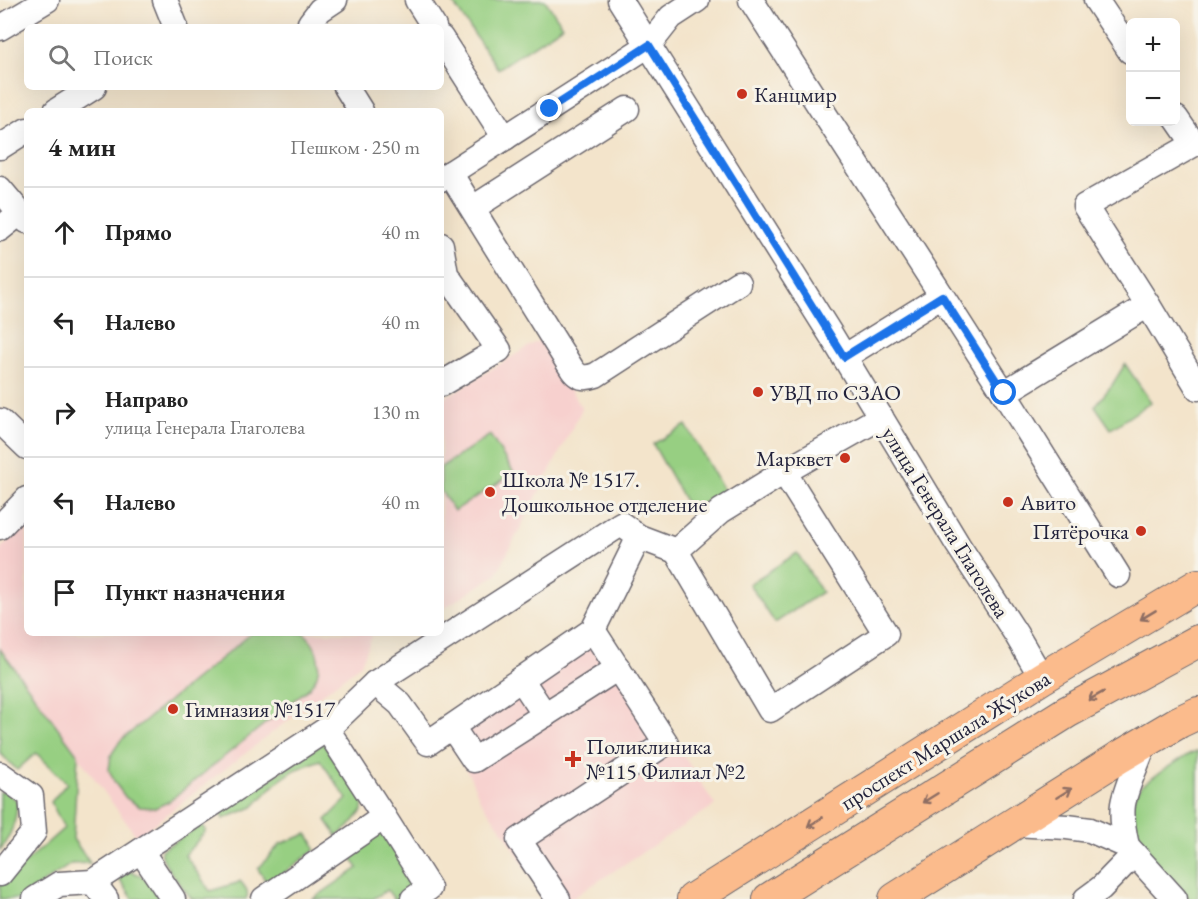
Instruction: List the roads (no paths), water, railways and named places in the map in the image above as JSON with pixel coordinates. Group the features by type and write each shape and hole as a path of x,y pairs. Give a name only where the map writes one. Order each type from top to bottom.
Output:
{"main road":[{"name":"проспект Маршала Жукова","path":"693,899 1042,678 1198,585"},
{"name":"проспект Маршала Жукова","path":"770,899 1057,718 1198,641"},
{"path":"895,899 1145,742 1198,713"}],"street":[{"path":"165,0 175,24"},
{"path":"310,24 320,10 335,0"},
{"path":"417,0 432,24"},
{"name":"улица Генерала Глаголева","path":"620,0 1042,678"},
{"path":"697,0 671,16 649,45 446,176 473,208 575,374 581,377 588,378 596,375 738,283"},
{"path":"751,0 1004,393 1118,575"},
{"path":"1096,0 1126,44"},
{"path":"0,28 33,4"},
{"path":"444,43 505,138"},
{"path":"61,108 89,90"},
{"path":"348,90 359,108"},
{"path":"473,208 627,109"},
{"path":"1180,123 1196,143 1085,206 1198,388"},
{"path":"0,147 24,132"},
{"path":"0,189 23,217 0,229"},
{"path":"444,276 499,350 444,382"},
{"path":"844,357 942,296"},
{"path":"1004,393 1148,305"},
{"path":"676,551 721,511 881,417"},
{"path":"0,421 24,444"},
{"path":"35,899 59,884 99,890 141,851 327,729 375,683 621,524 639,537 676,551 770,710 886,634 784,472"},
{"path":"0,527 24,503"},
{"path":"375,683 400,704 428,743 593,630 639,537"},
{"path":"558,899 519,840 666,743 593,630"},
{"path":"1147,667 1198,632"},
{"path":"452,727 474,760 618,668"},
{"path":"521,679 545,715"},
{"path":"327,729 384,817 426,895"},
{"path":"1145,742 1123,803 1124,835 1131,850 1175,899"},
{"path":"0,774 31,796 34,832 0,874"},
{"path":"264,899 384,817"},
{"path":"1014,824 1090,830 1131,850"},
{"path":"1086,899 1101,888 1131,850"},
{"path":"141,851 173,899"}],"place":[{"name":"Канцмир","path":"742,94"},
{"name":"УВД по СЗАО","path":"758,392"},
{"name":"Марквет","path":"845,458"},
{"name":"Школа № 1517. Дошкольное отделение","path":"490,492"},
{"name":"Авито","path":"1008,502"},
{"name":"Пятёрочка","path":"1141,531"},
{"name":"Гимназия №1517","path":"173,709"},
{"name":"Поликлиника №115 Филиал №2","path":"573,759"}]}
